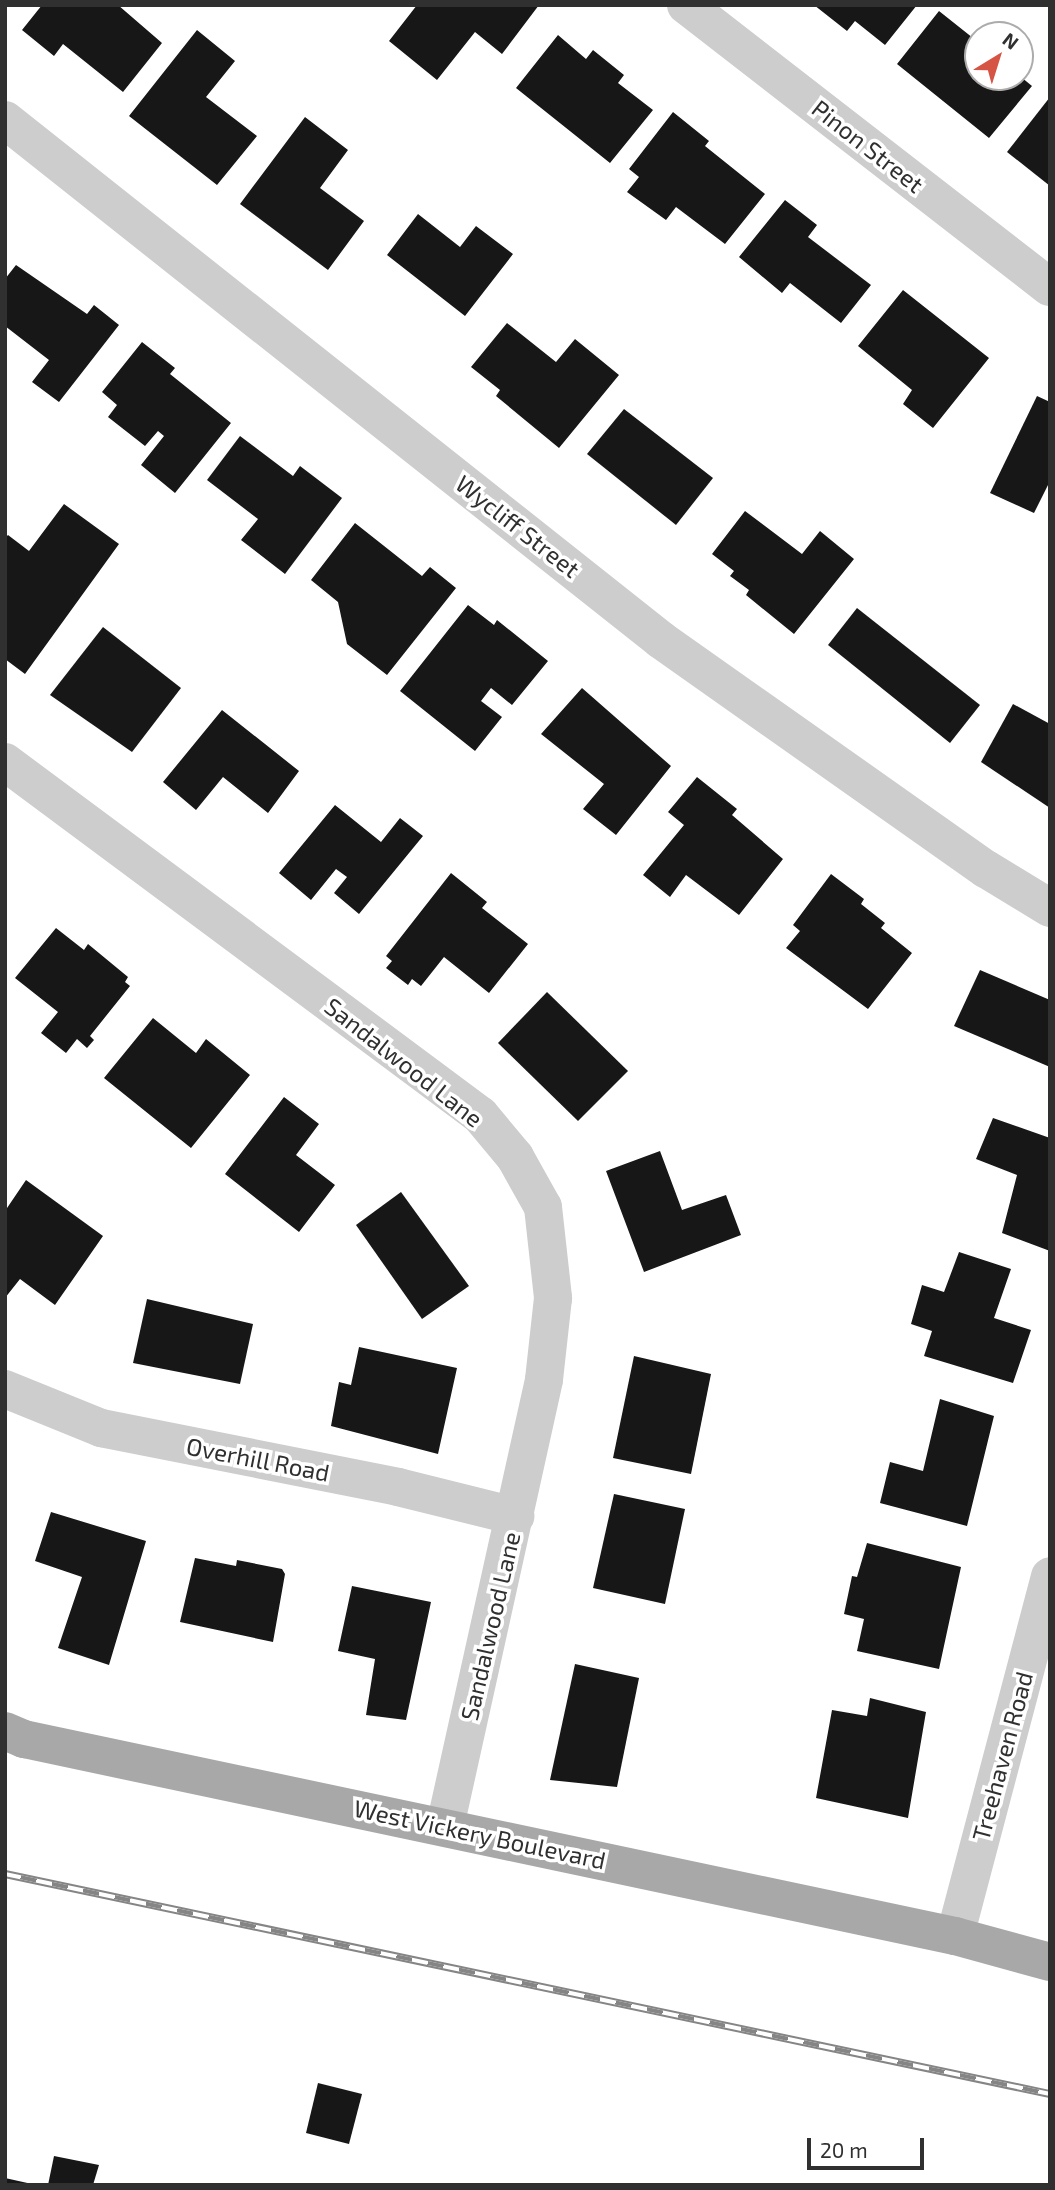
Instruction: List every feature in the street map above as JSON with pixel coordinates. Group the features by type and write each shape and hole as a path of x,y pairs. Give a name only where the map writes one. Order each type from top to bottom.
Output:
{"main road":[{"name":"West Vickery Boulevard","path":"5,1731 24,1739 955,1936 1050,1962"},
{"name":"West Vickery Boulevard","path":"955,1936 1050,1950"}],"street":[{"name":"Pinon Street","path":"686,5 1050,287"},
{"name":"Wycliff Street","path":"5,120 662,640 986,869 1050,908"},
{"name":"Sandalwood Lane","path":"5,762 480,1115 515,1157 543,1207 553,1298 544,1380 445,1826"},
{"name":"Overhill Road","path":"5,1389 101,1428 398,1487 515,1517"},
{"name":"Treehaven Road","path":"955,1936 1050,1576"}],"building":[{"path":"42,5 118,5 162,43 123,92 63,44 54,56 22,30"},
{"path":"417,5 539,5 502,54 475,32 437,80 389,41"},
{"path":"814,5 917,5 885,45 855,21 847,31"},
{"path":"939,11 964,31 964,91 1028,91 989,138 897,64"},
{"path":"197,30 235,61 206,97 257,136 217,185 129,116"},
{"path":"558,35 586,59 593,50 624,75 618,83 653,110 610,163 516,88"},
{"path":"1050,97 1050,186 1007,152"},
{"path":"673,112 709,141 705,146 765,194 725,244 676,207 666,220 627,192 639,177 629,169"},
{"path":"305,117 348,150 320,188 364,221 328,270 240,204"},
{"path":"785,200 817,225 808,237 871,285 841,323 790,283 782,293 739,257"},
{"path":"418,214 460,247 476,226 513,254 465,316 387,255"},
{"path":"16,265 87,314 94,305 119,325 59,402 32,382 49,360 5,326 5,279"},
{"path":"903,290 989,358 933,428 903,404 912,390 858,346"},
{"path":"507,323 556,362 575,339 619,375 559,448 496,396 500,390 471,367"},
{"path":"142,342 175,368 170,374 231,423 175,493 141,465 164,436 158,431 145,446 108,417 117,405 102,392"},
{"path":"1037,396 1050,402 1050,481 1034,513 990,493"},
{"path":"624,409 713,478 676,525 587,454"},
{"path":"240,436 293,476 300,466 342,498 285,574 241,540 258,519 207,480"},
{"path":"64,504 119,544 25,674 5,659 5,538 8,535 29,551"},
{"path":"745,511 802,554 820,531 854,559 794,634 746,595 749,590 730,576 734,571 712,554"},
{"path":"355,523 422,576 430,567 456,588 387,675 347,644 338,602 311,580"},
{"path":"468,605 494,625 497,620 548,661 512,705 491,688 481,701 502,717 475,751 400,691"},
{"path":"857,608 980,705 950,743 828,645"},
{"path":"103,627 181,688 132,752 50,695"},
{"path":"582,688 671,766 616,835 583,809 604,784 541,734"},
{"path":"1013,704 1050,724 1050,808 981,762"},
{"path":"222,710 299,771 268,813 223,777 196,810 163,782"},
{"path":"697,777 737,809 732,815 783,859 739,915 686,875 670,897 643,875 684,825 668,812"},
{"path":"335,805 381,842 400,818 423,836 359,914 334,893 347,877 336,869 311,900 279,873"},
{"path":"451,873 487,902 482,908 528,944 489,993 444,957 421,986 412,979 408,985 386,968 392,961 386,956"},
{"path":"831,874 864,899 861,904 885,923 881,928 912,953 868,1009 786,948 800,931 793,925"},
{"path":"56,928 84,950 88,944 128,977 125,982 130,986 90,1036 94,1040 87,1048 77,1039 66,1053 41,1033 58,1012 15,978"},
{"path":"980,970 1050,1000 1050,1067 954,1026"},
{"path":"547,992 628,1071 578,1121 498,1043"},
{"path":"153,1018 196,1053 206,1039 250,1075 191,1148 104,1078"},
{"path":"284,1097 319,1124 296,1155 335,1185 299,1232 225,1174"},
{"path":"993,1118 1050,1138 1050,1251 1002,1233 1017,1175 976,1159"},
{"path":"660,1151 682,1210 726,1195 741,1235 644,1272 606,1171"},
{"path":"26,1180 103,1236 55,1305 20,1279 5,1298 5,1211"},
{"path":"401,1192 469,1286 422,1319 356,1225"},
{"path":"959,1252 1011,1269 994,1318 1031,1330 1013,1383 924,1356 932,1331 911,1324 922,1285 944,1292"},
{"path":"147,1299 253,1324 240,1384 133,1363"},
{"path":"359,1347 457,1368 438,1454 331,1426 339,1382 351,1385"},
{"path":"634,1356 711,1374 691,1474 613,1458"},
{"path":"940,1399 994,1416 967,1526 880,1503 890,1462 923,1471"},
{"path":"614,1494 685,1509 665,1604 593,1588"},
{"path":"51,1512 146,1541 109,1665 58,1648 82,1577 35,1561"},
{"path":"867,1543 961,1567 939,1669 857,1651 864,1619 844,1614 852,1576 857,1577"},
{"path":"195,1558 236,1566 237,1560 282,1569 285,1574 273,1642 180,1622"},
{"path":"352,1586 431,1602 406,1720 366,1715 375,1659 338,1651"},
{"path":"575,1664 639,1678 617,1787 550,1780"},
{"path":"870,1698 926,1712 908,1818 816,1798 832,1710 867,1716"},
{"path":"318,2083 362,2094 349,2144 306,2133"},
{"path":"54,2156 99,2165 93,2185 48,2185"},
{"path":"5,2178 32,2184 32,2185 5,2185"}],"railway":[{"path":"5,1874 1050,2094"}]}
